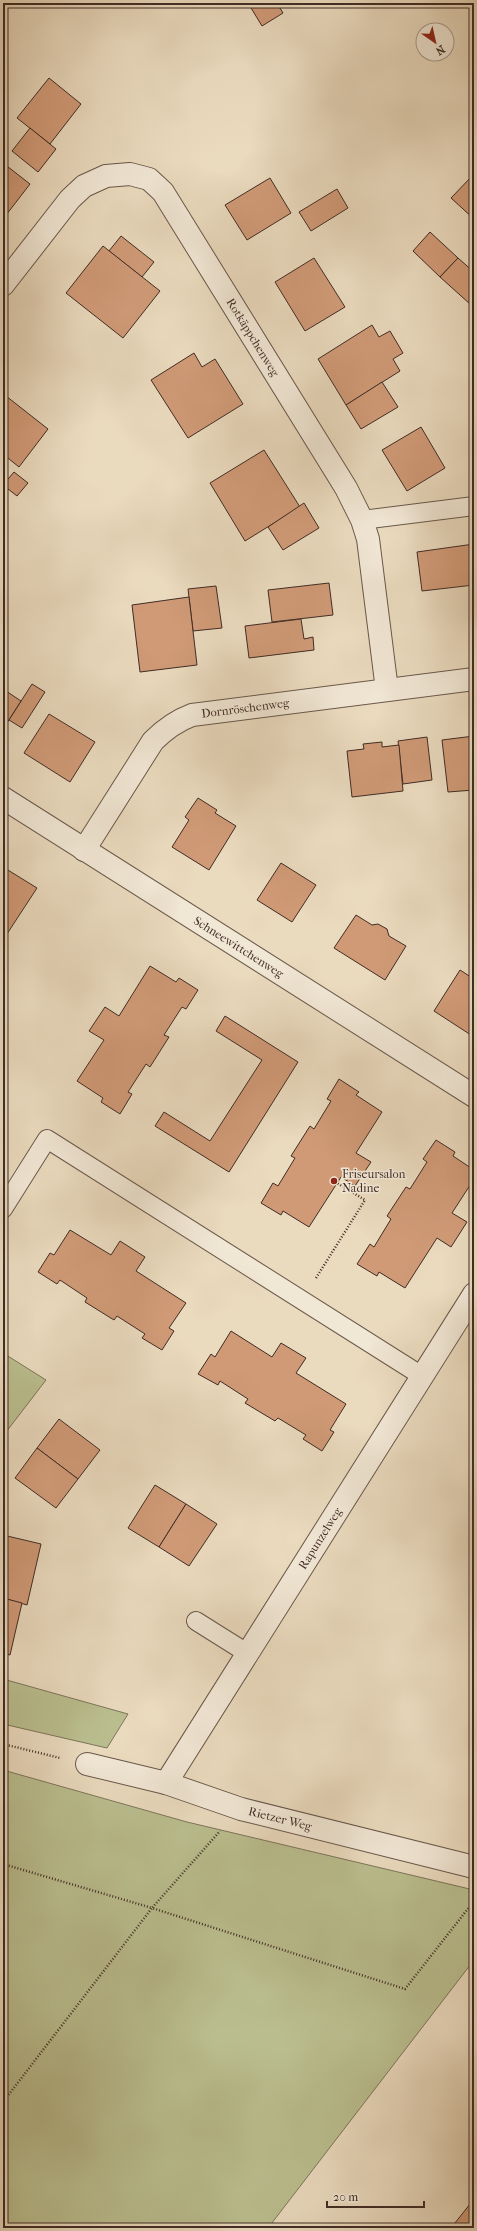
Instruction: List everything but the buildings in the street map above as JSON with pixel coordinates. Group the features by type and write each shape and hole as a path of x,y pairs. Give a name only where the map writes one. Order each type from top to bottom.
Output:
{"street":[{"name":"Rotkäppchenweg","path":"3,285 70,199 84,186 106,176 130,174 149,179 163,192 186,226 342,482 362,520 368,539 387,690"},
{"name":"Dornröschenweg","path":"84,850 153,741 179,720 192,715 474,679"},
{"name":"Schneewittchenweg","path":"3,798 474,1096"},
{"name":"Rapunzelweg","path":"166,1783 474,1294"},
{"name":"Rietzer Weg","path":"87,1764 166,1783 240,1809 474,1867"}],"lane":[{"path":"362,520 474,506"},
{"path":"3,1209 47,1139 422,1376"},
{"path":"196,1621 247,1653"}],"path":[{"path":"302,1300 365,1200 337,1183"},
{"path":"3,1744 87,1764"},
{"path":"3,2102 152,1908 240,1809"},
{"path":"3,1864 152,1908 405,1989 474,1901"}],"green space":[{"path":"3,1353 46,1380 3,1436"},
{"path":"3,1679 128,1714 107,1748 3,1724"},
{"path":"3,1770 187,1822 474,1890 474,1960 268,2228 3,2228"}],"place":[{"name":"Friseursalon Nadine","path":"334,1181"}]}
